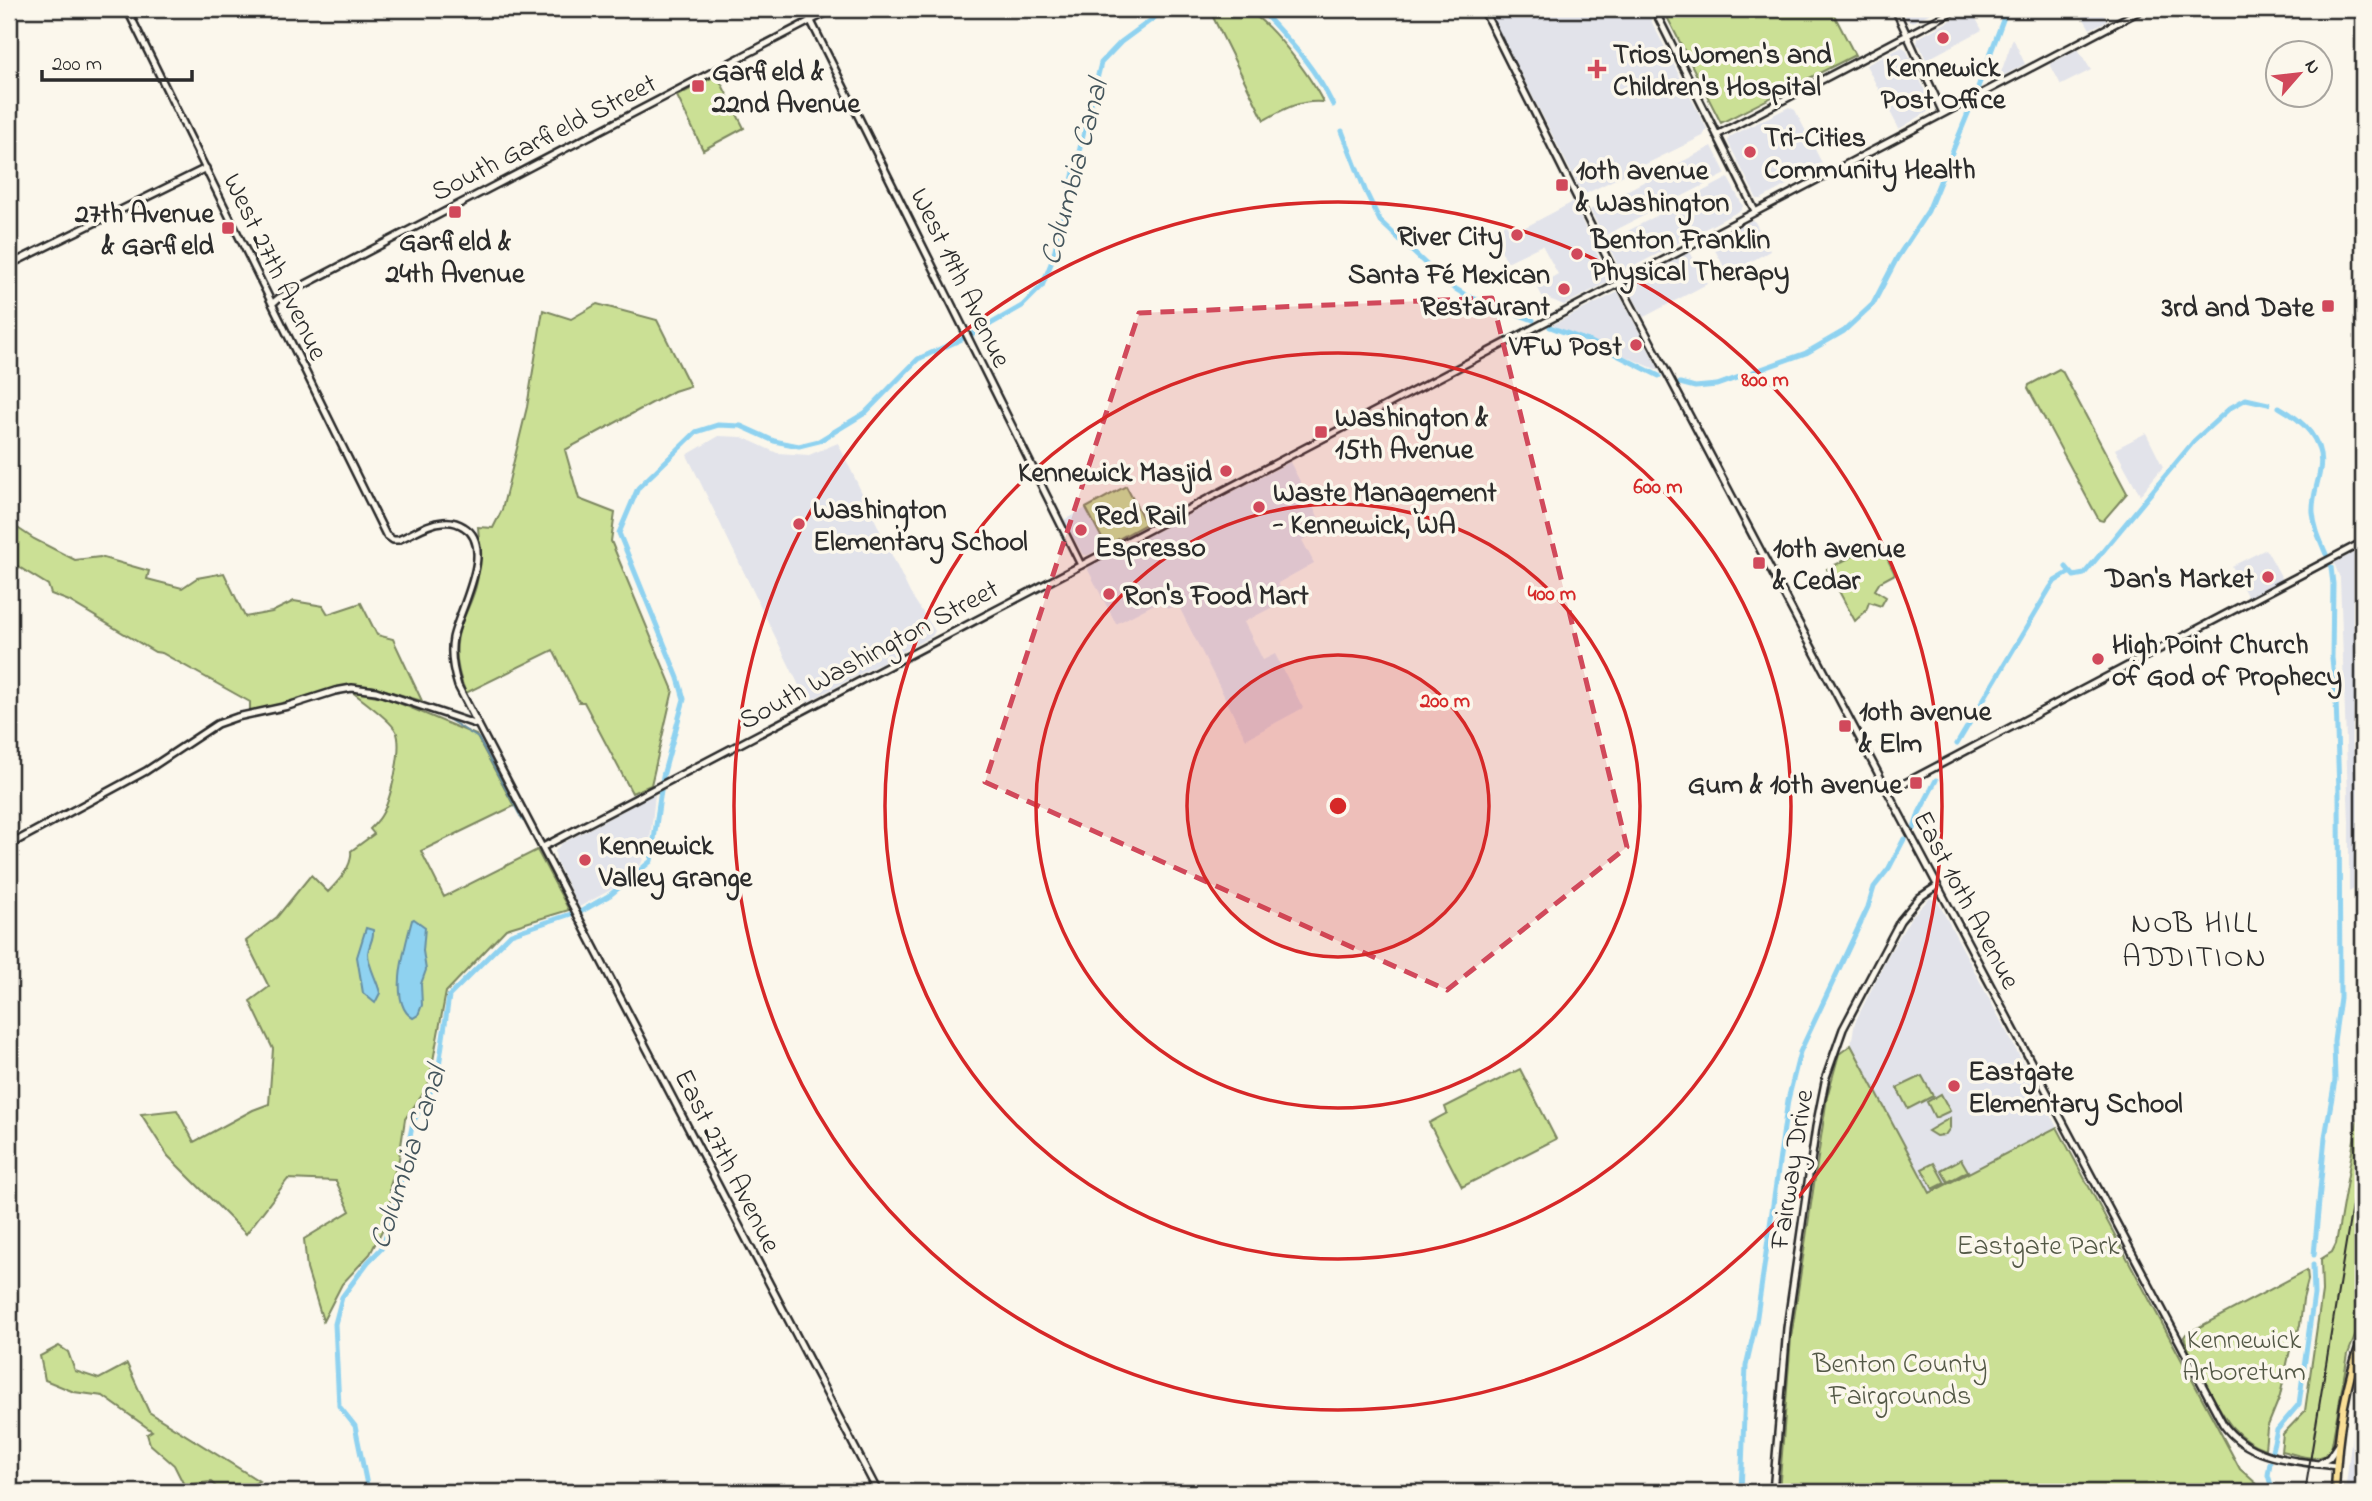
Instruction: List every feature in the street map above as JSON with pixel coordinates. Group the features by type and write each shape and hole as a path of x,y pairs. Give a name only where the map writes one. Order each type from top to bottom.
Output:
{"main road":[{"name":"West 27th Avenue","path":"127,9 384,531 393,540 440,522 457,523 468,530 475,545 475,572 455,629 452,655 458,686 478,725"},
{"name":"West 19th Avenue","path":"805,9 1081,565"},
{"name":"South Garfield Street","path":"273,303 535,163 834,9"},
{"name":"East 10th Avenue","path":"1483,9 1619,282 2223,1424 2230,1434 2252,1450 2274,1457 2336,1466"},
{"path":"1654,9 1755,211"},
{"path":"1895,9 1943,113"},
{"path":"1717,135 1957,9"},
{"name":"South Washington Street","path":"543,847 2143,9"},
{"path":"9,265 206,168"},
{"path":"1888,792 2363,542"},
{"path":"9,845 146,771 217,724 352,688 370,689 478,725 543,847"},
{"name":"East 27th Avenue","path":"543,847 878,1492"},
{"name":"Fairway Drive","path":"1773,1492 1787,1328 1816,1127 1826,1077 1843,1029 1900,921 1914,902 1937,886"},
{"path":"2334,1492 2347,1395 2363,1337"},
{"path":"2318,1464 2329,1458 2340,1440"}],"highlighted area":[{"path":"1492,298 1627,847 1447,990 985,782 1139,313"}],"shaded area":[{"name":"Trios Women's and Children's Hospital","path":"1488,9 1645,9 1707,129 1703,136 1585,194 1582,193"},
{"path":"1902,9 1938,9 1913,22 1907,20"},
{"path":"1971,9 1982,30 1926,60 1917,45 1918,38"},
{"path":"2078,9 2100,9 2107,21 2090,29"},
{"path":"2013,38 2025,64 1999,78"},
{"path":"1902,47 1906,49 1932,106 1929,111 1899,129 1866,65"},
{"path":"2078,49 2091,70 2061,85 2050,64"},
{"path":"1789,107 1795,110 1823,165 1757,199 1728,142 1729,137"},
{"path":"1712,146 1726,174 1604,236 1590,210"},
{"path":"1728,178 1743,206 1741,210 1627,270 1619,268 1607,242"},
{"path":"1573,202 1609,279 1564,305 1542,296 1537,286 1558,274 1542,245 1507,262 1491,231 1506,224 1512,234"},
{"path":"1752,220 1770,251 1728,274 1710,241"},
{"path":"1690,252 1707,284 1644,317 1629,290 1630,285"},
{"path":"1618,292 1654,360 1660,371 1552,325"},
{"path":"2146,433 2163,467 2140,495 2115,449"},
{"name":"Washington Elementary School","path":"719,436 742,437 777,453 809,455 838,443 910,593 935,631 932,636 807,702 687,455"},
{"path":"1290,462 1324,528 1302,540 1314,563 1278,583 1286,600 1244,622 1263,660 1275,654 1303,708 1246,739 1178,605 1167,609 1162,600 1116,624 1088,570 1089,567"},
{"path":"1086,508 1106,546 1083,555 1064,520"},
{"path":"2363,548 2363,884 2349,892 2340,578 2334,563"},
{"path":"2266,549 2283,580 2248,598 2232,566"},
{"path":"655,794 650,842 641,864 618,886 579,907 556,861 555,851 561,844"},
{"name":"Eastgate Elementary School","path":"1930,898 1938,902 2057,1127 1930,1193 1851,1044 1855,1022 1889,954 1911,917"},
{"path":"2363,1367 2363,1492 2345,1492 2355,1410"}],"green space":[{"path":"1209,9 1242,9 1264,23 1299,64 1323,102 1299,104 1264,120"},
{"path":"1663,9 1831,9 1855,55 1721,123"},
{"path":"717,75 744,128 703,150 677,96"},
{"path":"597,304 657,320 690,386 674,391 565,450 579,499 615,513 611,541 673,690 651,785 632,793 584,702 579,702 553,650 466,693 457,661 458,637 478,575 478,527 493,528 502,510 527,407 543,310 571,319"},
{"path":"2059,369 2127,493 2103,521 2099,520 2028,388"},
{"path":"1126,486 1146,524 1106,546 1086,508"},
{"path":"16,527 75,560 100,557 149,571 147,579 182,588 197,578 224,573 245,617 272,612 294,601 323,606 328,614 361,603 377,635 393,639 422,701 371,686 343,686 250,711 250,702 162,653 155,652 69,601 51,594 48,585 9,561 9,529"},
{"path":"1877,544 1881,546 1895,574 1880,582 1875,590 1886,597 1881,606 1869,602 1866,611 1855,621 1827,569"},
{"path":"351,691 387,698 476,735 514,806 421,851 444,897 537,850 569,910 506,929 446,992 428,1087 405,1119 399,1159 390,1186 386,1223 370,1254 342,1284 323,1321 307,1269 304,1239 350,1211 336,1181 288,1179 246,1234 168,1156 141,1114 177,1110 194,1142 269,1104 273,1049 250,1001 269,987 246,941 277,917 311,875 328,892 347,868 351,851 374,834 370,829 385,809 395,774 398,749 396,731"},
{"name":"Benton County Fairgrounds","path":"1851,1045 1930,1193 2057,1127 2240,1469 2257,1484 2261,1492 1779,1492 1791,1338 1827,1097 1839,1054"},
{"path":"1520,1069 1556,1139 1462,1187 1429,1123 1447,1113 1445,1107"},
{"path":"1922,1076 1933,1096 1908,1109 1897,1088"},
{"path":"2363,1088 2363,1316 2348,1354 2331,1450 2314,1458 2281,1451 2283,1434 2305,1411 2322,1292 2321,1259 2332,1252 2336,1244"},
{"path":"1941,1094 1950,1111 1935,1118 1927,1102"},
{"path":"1950,1118 1950,1128 1945,1135 1936,1136 1928,1131"},
{"path":"1961,1159 1968,1171 1948,1182 1941,1170"},
{"path":"1934,1163 1945,1183 1933,1189 1922,1169"},
{"name":"Kennewick Arboretum","path":"2307,1270 2308,1280 2300,1326 2290,1350 2280,1396 2267,1428 2265,1449 2244,1438 2233,1428 2198,1369 2184,1337"},
{"path":"59,1346 68,1352 75,1371 99,1379 127,1364 149,1412 259,1481 240,1492 221,1492 211,1482 184,1485 174,1465 150,1444 147,1434 152,1431 103,1396 74,1392 45,1380 40,1356"}],"water":[{"path":"414,919 425,927 423,951 426,970 421,984 422,1005 418,1015 413,1018 405,1011 401,1000 400,972"},
{"path":"366,928 373,930 368,953 380,993 375,1003 363,993 357,957"}],"waterway":[{"name":"Columbia Canal","path":"582,911 610,895 651,861 663,776 684,699 619,533 638,488 696,432 718,425 741,426 774,441 799,446 819,441 865,413 918,359 973,334 1022,306 1042,286 1052,261 1101,63 1121,42 1166,9"},
{"name":"Columbia Canal","path":"1260,9 1309,65 1333,105"},
{"name":"Columbia Canal","path":"1978,87 2007,9"},
{"name":"Columbia Canal","path":"1680,383 1695,387 1717,385 1806,353 1844,331 1873,304 1897,258 1928,211 1971,106"},
{"name":"Columbia Canal","path":"1342,131 1380,221 1446,283 1467,296 1533,320"},
{"name":"Columbia Canal","path":"1550,327 1591,342 1659,376"},
{"path":"2066,567 2074,576 2084,574 2194,441 2230,408 2246,399 2268,404"},
{"path":"2279,407 2296,418 2310,432 2319,449 2320,470 2313,512 2326,554"},
{"path":"2314,1255 2325,1137 2335,1080 2334,1041 2340,998 2339,792 2332,658 2331,567"},
{"path":"1957,744 2050,588 2055,581 2070,572"},
{"path":"448,719 478,738 523,821"},
{"path":"1914,829 1936,780"},
{"path":"1741,1492 1746,1366 1756,1323 1788,1100 1800,1052 1868,907 1874,887 1889,868 1904,839"},
{"name":"Columbia Canal","path":"364,1492 367,1485 355,1426 339,1406 335,1324 342,1297 381,1249 393,1219 413,1122 437,1080 449,996 511,934 571,914"},
{"path":"2272,1450 2277,1430 2299,1404 2314,1294 2313,1264"},
{"path":"2270,1463 2268,1475 2273,1492"}],"railway":[{"path":"2305,1492 2363,1139"}],"place":[{"name":"Kennewick Post Office","path":"1943,38"},
{"name":"Trios Women's and Children's Hospital","path":"1597,69"},
{"name":"Garfield & 22nd Avenue","path":"698,86"},
{"name":"Tri-Cities Community Health","path":"1750,152"},
{"name":"10th avenue & Washington","path":"1562,185"},
{"name":"Garfield & 24th Avenue","path":"455,212"},
{"name":"27th Avenue & Garfield","path":"228,228"},
{"name":"River City","path":"1517,235"},
{"name":"Benton Franklin Physical Therapy","path":"1577,254"},
{"name":"Santa Fé Mexican Restaurant","path":"1564,289"},
{"name":"3rd and Date","path":"2328,306"},
{"name":"VFW Post","path":"1636,345"},
{"name":"Washington & 15th Avenue","path":"1321,432"},
{"name":"Kennewick Masjid","path":"1226,471"},
{"name":"Waste Management - Kennewick, WA","path":"1259,507"},
{"name":"Washington Elementary School","path":"799,524"},
{"name":"Red Rail Espresso","path":"1081,530"},
{"name":"10th avenue & Cedar","path":"1759,563"},
{"name":"Dan's Market","path":"2268,577"},
{"name":"Ron's Food Mart","path":"1109,594"},
{"name":"High Point Church of God of Prophecy","path":"2098,659"},
{"name":"10th avenue & Elm","path":"1845,726"},
{"name":"Gum & 10th avenue","path":"1916,783"},
{"name":"Kennewick Valley Grange","path":"585,860"},
{"name":"Eastgate Elementary School","path":"1954,1086"}],"district":[{"name":"NOB HILL ADDITION","path":"2195,939"}],"park label":[{"name":"Eastgate Park","path":"2038,1244"}]}
